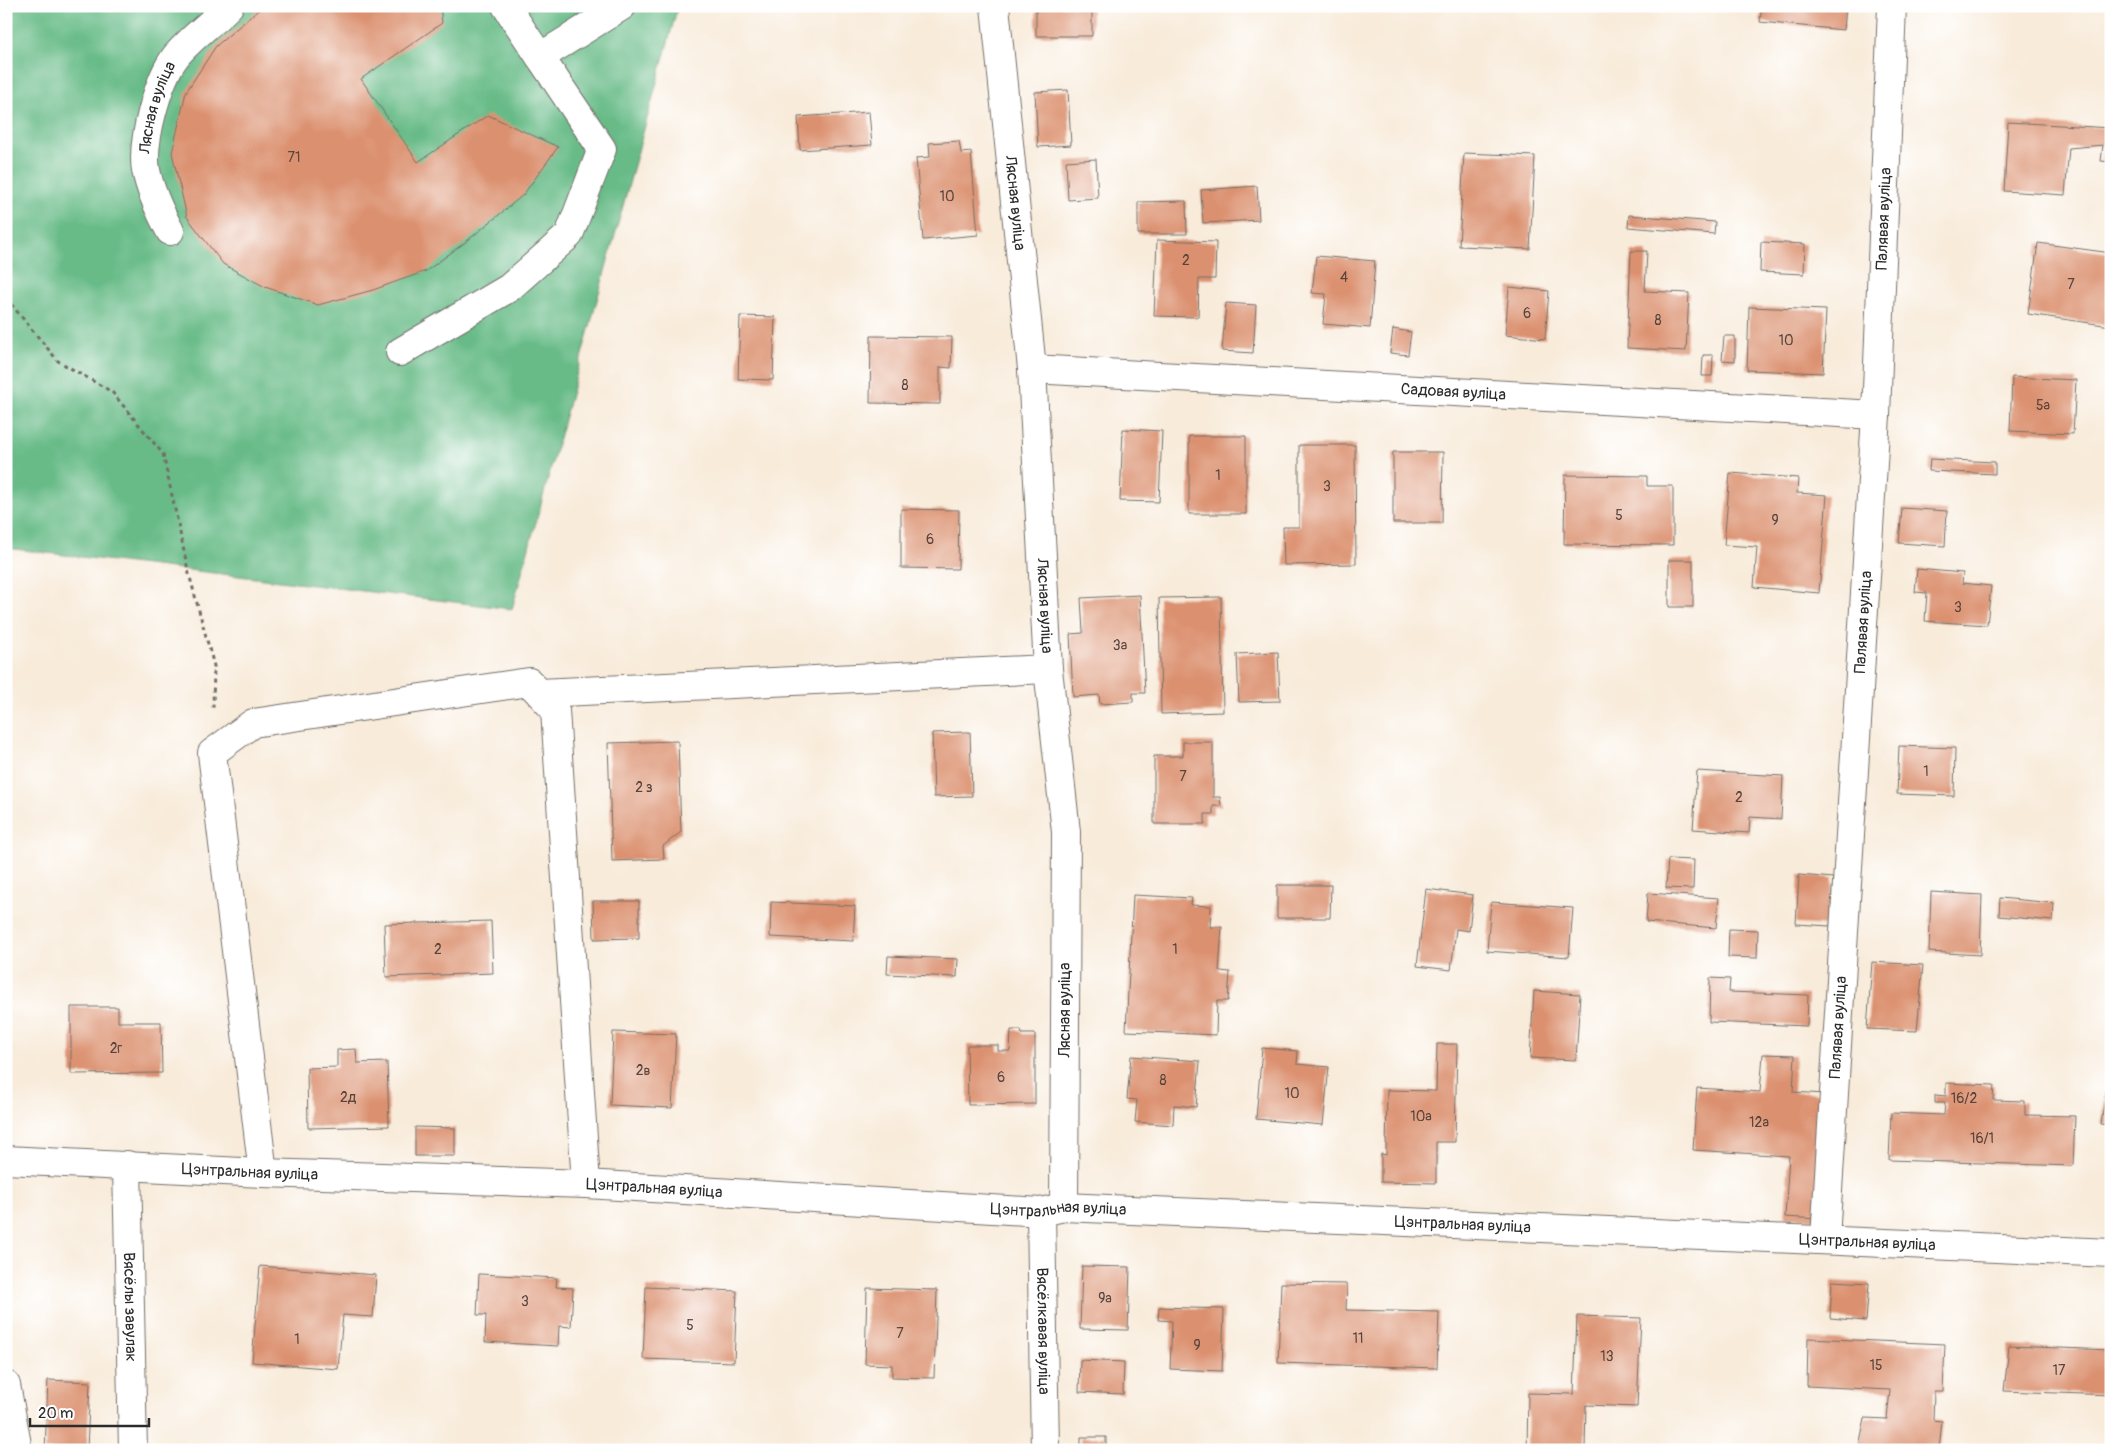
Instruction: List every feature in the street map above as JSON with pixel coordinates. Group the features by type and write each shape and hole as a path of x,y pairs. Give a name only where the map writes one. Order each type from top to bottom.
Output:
{"street":[{"name":"Лясная вуліца","path":"170,231 158,206 146,170 146,139 157,95 176,56 229,6"},
{"path":"400,352 509,288 569,234 602,149 506,6"},
{"path":"540,57 622,6"},
{"name":"Лясная вуліца","path":"995,6 1032,369 1048,669 1066,832 1053,1209"},
{"name":"Палявая вуліца","path":"1825,1239 1876,415 1892,6"},
{"name":"Садовая вуліца","path":"1032,369 1876,415"},
{"path":"540,693 1048,669"},
{"path":"263,1173 212,752 254,723 528,682 555,710 586,1184"},
{"name":"Цэнтральная вуліца","path":"6,1160 263,1173 586,1184 1053,1209 1825,1239 2111,1253"},
{"name":"Вясёлы завулак","path":"127,1165 133,1450"},
{"name":"Вясёлкавая вуліца","path":"1046,1450 1053,1209"},
{"path":"6,1385 18,1450"}],"path":[{"path":"6,298 58,360 112,392 163,454 188,570 214,666 212,752"}],"green space":[{"path":"6,6 678,6 512,609 6,548"}],"building":[{"path":"263,6 440,6 442,23 361,79 418,162 488,115 558,147 523,195 467,241 426,271 373,290 318,305 265,287 223,264 187,217 172,153 186,92 216,46"},
{"path":"1036,6 1092,6 1092,36 1036,36"},
{"path":"1762,6 1846,6 1844,30 1760,22"},
{"path":"1068,90 1071,145 1038,147 1035,92"},
{"path":"869,112 872,145 800,150 798,117"},
{"path":"2008,122 2111,128 2111,162 2101,161 2103,145 2069,148 2065,195 2004,191"},
{"path":"959,141 961,153 971,152 978,235 923,240 916,158 930,157 929,143"},
{"path":"1464,153 1535,156 1530,249 1459,246"},
{"path":"1096,159 1098,198 1068,200 1066,161"},
{"path":"1257,186 1259,220 1203,223 1201,190"},
{"path":"1186,201 1187,234 1138,234 1138,202"},
{"path":"1629,215 1715,222 1714,234 1628,227"},
{"path":"1157,240 1216,242 1215,279 1199,279 1198,317 1154,316"},
{"path":"1761,242 1805,244 1804,274 1760,272"},
{"path":"2038,243 2111,253 2111,326 2028,314"},
{"path":"1631,251 1647,251 1645,291 1689,293 1686,351 1627,348"},
{"path":"1316,256 1375,261 1370,328 1323,324 1326,294 1312,293"},
{"path":"1509,287 1549,291 1545,339 1505,335"},
{"path":"1226,303 1256,305 1253,353 1222,351"},
{"path":"1749,307 1826,310 1823,373 1747,370"},
{"path":"740,316 775,317 773,380 738,379"},
{"path":"1393,329 1411,332 1408,355 1390,353"},
{"path":"871,336 952,337 951,368 940,367 940,404 870,403"},
{"path":"1724,336 1735,336 1735,361 1722,360"},
{"path":"1703,355 1713,355 1712,376 1702,376"},
{"path":"2012,377 2076,380 2073,434 2010,431"},
{"path":"1123,429 1162,431 1159,502 1120,501"},
{"path":"1189,436 1246,436 1246,514 1189,514"},
{"path":"1299,445 1355,445 1356,564 1284,565 1283,527 1299,527"},
{"path":"1393,452 1443,452 1442,523 1393,523"},
{"path":"1930,459 1995,462 1995,474 1929,471"},
{"path":"1730,473 1798,478 1797,493 1827,495 1819,593 1754,587 1757,547 1724,545"},
{"path":"1565,475 1647,476 1647,486 1673,486 1673,545 1564,544"},
{"path":"1902,508 1947,511 1945,546 1899,543"},
{"path":"901,509 959,510 958,569 901,568"},
{"path":"1669,560 1693,560 1693,607 1669,607"},
{"path":"1917,569 1963,573 1962,583 1991,586 1987,625 1925,621 1927,593 1915,592"},
{"path":"1140,595 1145,693 1133,693 1133,702 1100,704 1099,695 1073,697 1070,634 1083,633 1081,598"},
{"path":"1221,597 1223,712 1161,714 1159,598"},
{"path":"1278,652 1280,701 1239,702 1237,654"},
{"path":"970,732 972,796 934,797 932,733"},
{"path":"678,741 681,832 663,846 664,859 612,861 608,743"},
{"path":"1183,742 1213,742 1213,797 1220,797 1221,806 1213,806 1213,814 1205,814 1205,824 1154,824 1154,756 1183,756"},
{"path":"1899,746 1955,748 1954,796 1897,794"},
{"path":"1697,771 1783,776 1781,819 1750,817 1749,833 1693,829"},
{"path":"1668,859 1694,860 1693,889 1666,888"},
{"path":"1799,875 1833,878 1830,926 1796,924"},
{"path":"1277,885 1331,885 1330,918 1277,918"},
{"path":"1426,889 1473,895 1469,931 1456,929 1451,970 1417,966"},
{"path":"1931,892 1982,895 1980,955 1929,952"},
{"path":"1648,893 1719,898 1716,928 1646,922"},
{"path":"1133,895 1192,898 1191,905 1211,906 1210,927 1222,927 1219,971 1230,972 1228,1001 1217,1001 1216,1035 1126,1031"},
{"path":"2000,898 2054,903 2053,921 1999,916"},
{"path":"593,901 639,901 639,938 594,939"},
{"path":"771,902 855,906 853,941 770,937"},
{"path":"1491,902 1573,908 1569,957 1487,951"},
{"path":"491,921 493,973 386,977 384,924"},
{"path":"1729,929 1758,930 1757,958 1728,957"},
{"path":"888,956 958,959 957,977 887,974"},
{"path":"1872,962 1923,965 1917,1031 1867,1029"},
{"path":"1710,978 1730,979 1729,992 1808,995 1807,1026 1709,1022"},
{"path":"1534,991 1580,994 1576,1060 1530,1058"},
{"path":"71,1007 118,1007 118,1022 161,1022 162,1073 71,1074"},
{"path":"1011,1030 1021,1030 1022,1034 1035,1034 1035,1104 968,1105 967,1045 998,1045 998,1051 1010,1051"},
{"path":"613,1032 676,1034 672,1108 610,1105"},
{"path":"1437,1044 1457,1044 1455,1142 1436,1142 1436,1183 1381,1182 1381,1154 1386,1155 1387,1090 1436,1091"},
{"path":"1262,1048 1298,1051 1297,1064 1329,1067 1323,1125 1256,1119"},
{"path":"356,1049 357,1063 387,1062 389,1126 308,1128 307,1068 337,1067 337,1050"},
{"path":"1763,1054 1795,1055 1793,1092 1825,1094 1817,1219 1785,1217 1789,1156 1693,1150 1697,1088 1760,1092"},
{"path":"1131,1056 1200,1061 1196,1107 1174,1105 1173,1125 1135,1122 1137,1100 1127,1099"},
{"path":"2108,1079 2111,1080 2111,1125 2101,1124"},
{"path":"1946,1083 1994,1085 1993,1100 2025,1101 2025,1115 2075,1116 2073,1166 1889,1160 1891,1113 1944,1115 1945,1103 1935,1103 1935,1095 1946,1096"},
{"path":"415,1127 455,1128 455,1156 415,1156"},
{"path":"260,1266 376,1275 373,1317 343,1315 338,1369 252,1362"},
{"path":"1082,1266 1130,1267 1128,1330 1080,1329"},
{"path":"479,1274 557,1278 556,1287 573,1288 571,1327 559,1326 558,1346 485,1342 486,1315 477,1315"},
{"path":"1832,1281 1869,1283 1866,1321 1830,1318"},
{"path":"1281,1283 1347,1284 1346,1310 1439,1312 1437,1368 1278,1363"},
{"path":"646,1287 737,1291 734,1362 643,1359"},
{"path":"867,1288 937,1290 934,1378 892,1377 892,1365 865,1364"},
{"path":"1159,1307 1224,1309 1222,1371 1170,1369 1172,1321 1158,1320"},
{"path":"1577,1316 1641,1318 1637,1407 1586,1405 1585,1450 1527,1450 1528,1393 1574,1394"},
{"path":"1808,1338 1945,1344 1943,1391 1934,1391 1933,1420 1942,1421 1939,1450 1898,1450 1859,1446 1865,1418 1887,1419 1890,1390 1807,1386"},
{"path":"2009,1346 2111,1350 2111,1395 2004,1391"},
{"path":"1080,1360 1124,1362 1123,1394 1079,1392"},
{"path":"48,1380 90,1382 87,1450 45,1450"},
{"path":"1081,1437 1106,1437 1106,1450 1081,1450"}]}
